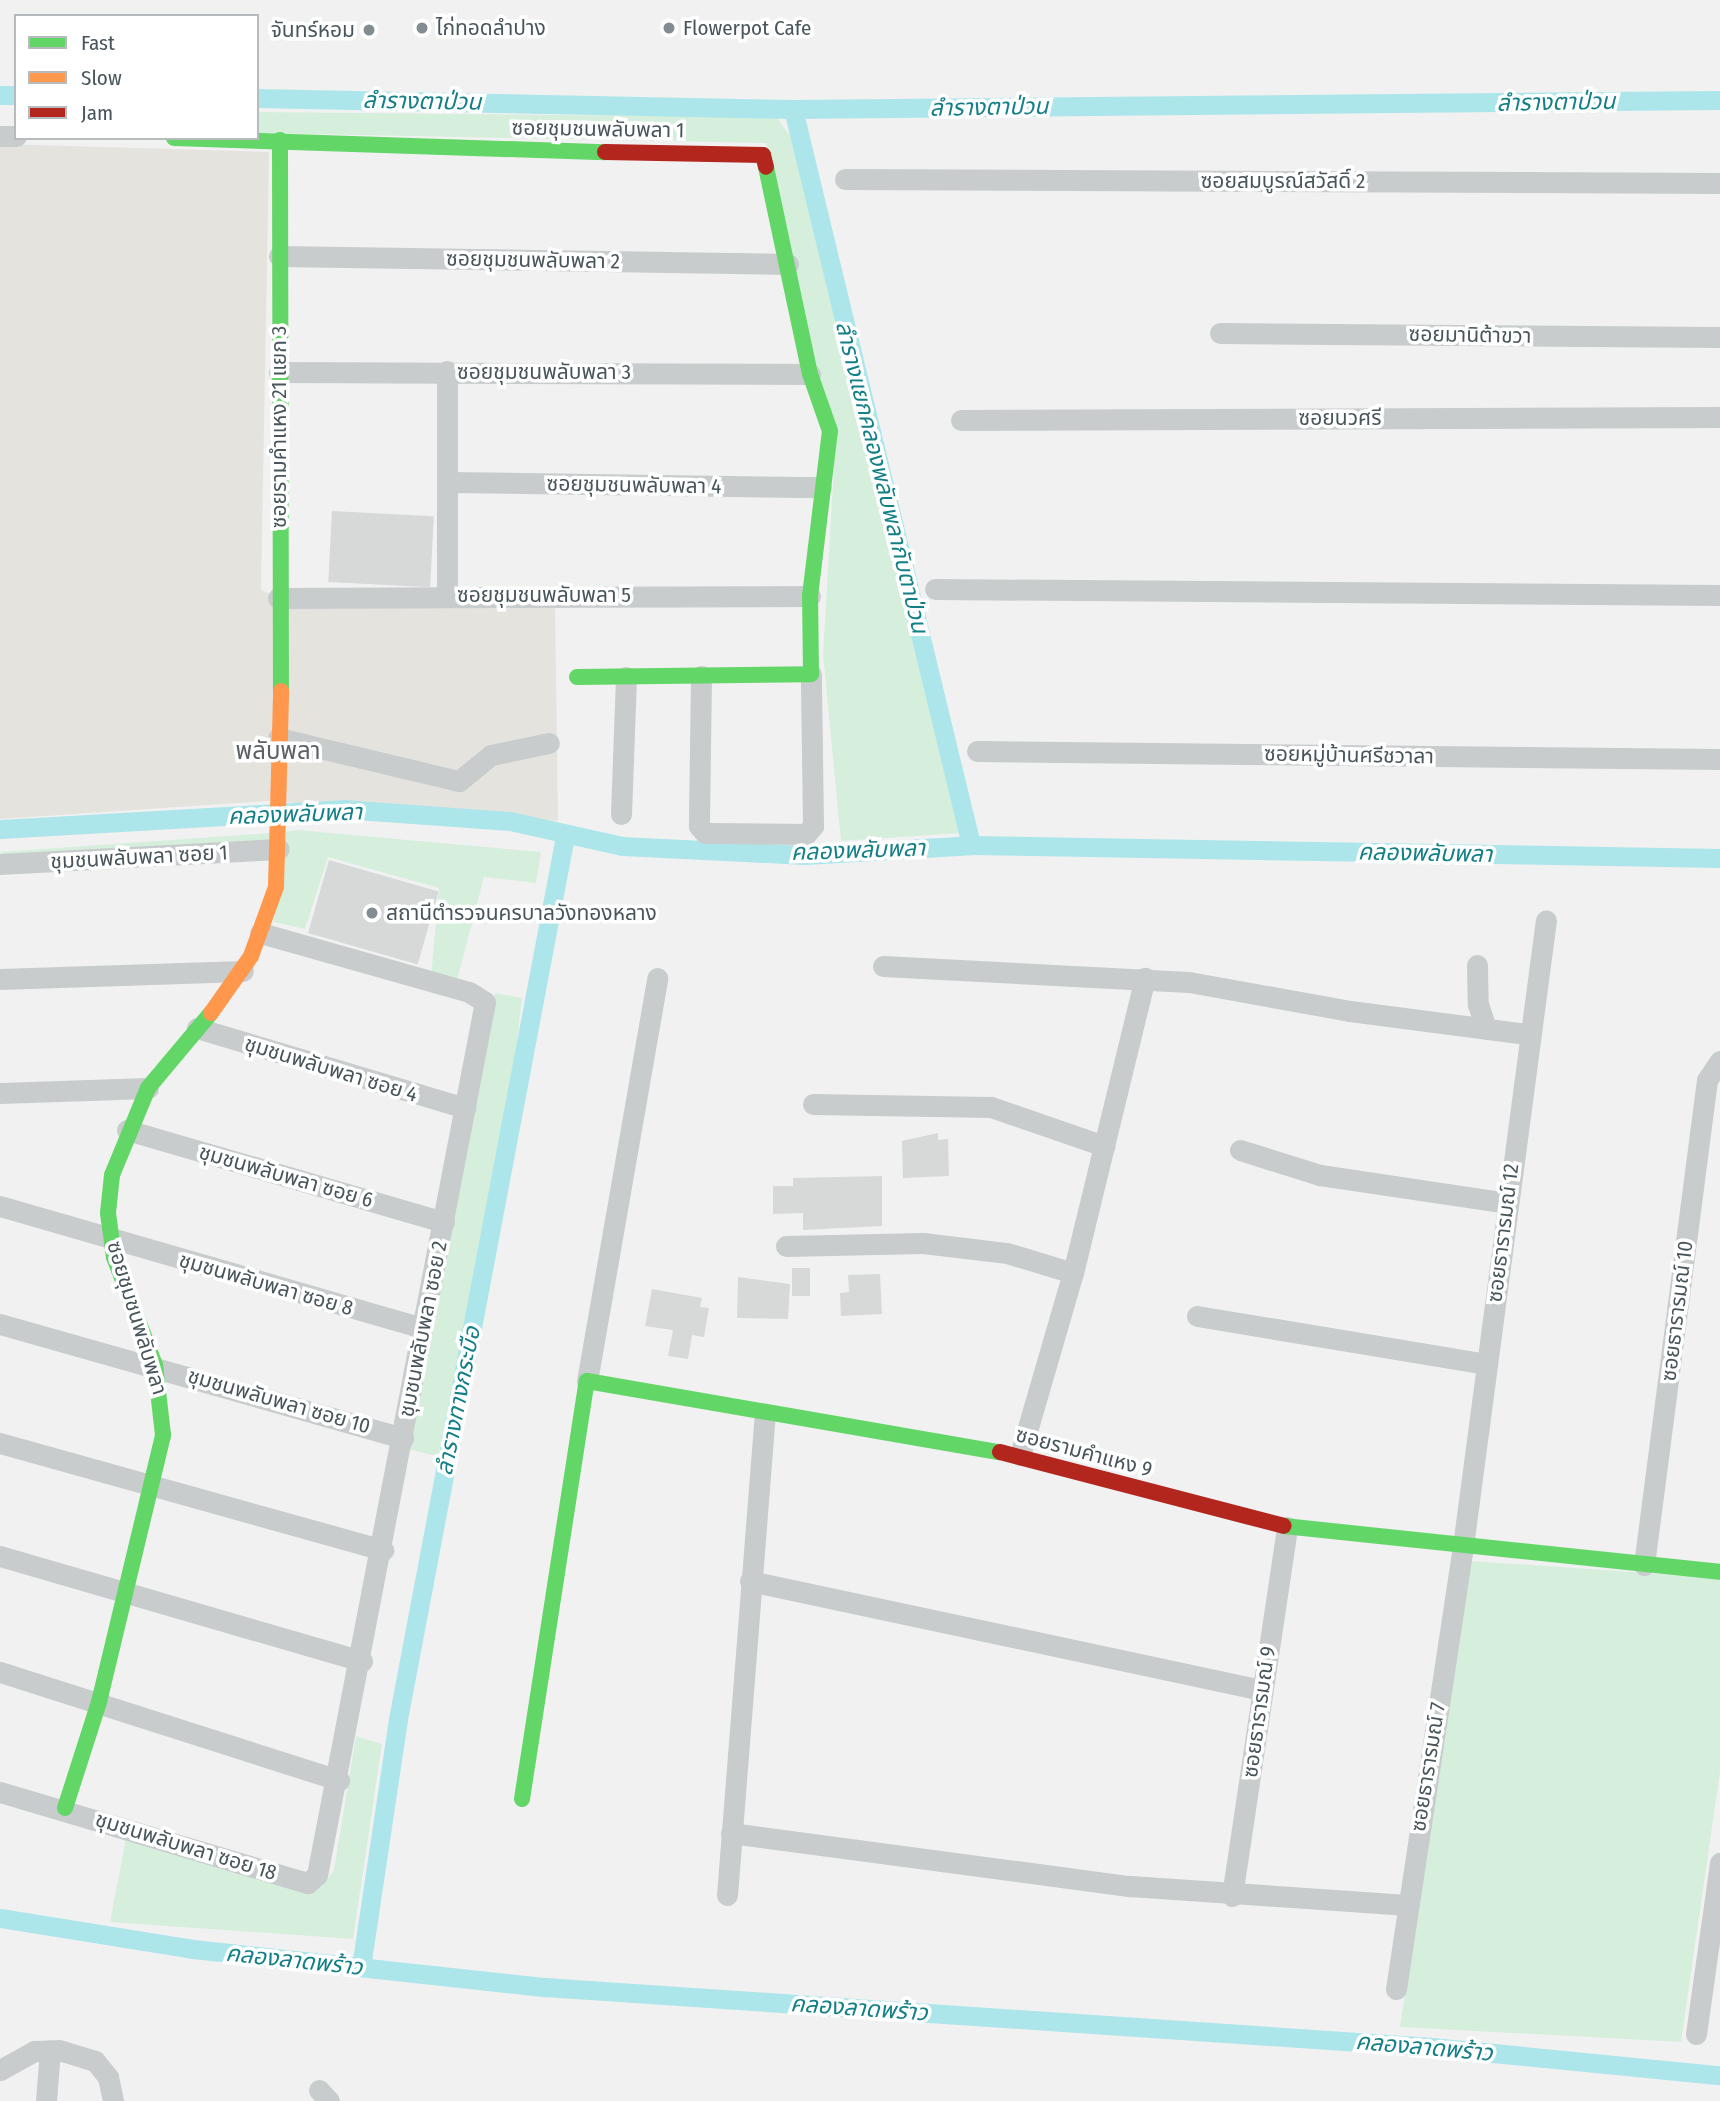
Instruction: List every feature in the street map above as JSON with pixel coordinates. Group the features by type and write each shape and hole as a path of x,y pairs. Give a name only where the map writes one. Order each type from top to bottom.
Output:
{"street":[{"path":"259,140 280,140"},
{"name":"ซอยชุมชนพลับพลา 1","path":"280,140 303,146 748,152 763,155 768,164 788,264"},
{"name":"ซอยรามคำแหง 21 แยก 3","path":"280,140 278,738 281,821"},
{"name":"ซอยสมบูรณ์สวัสดิ์ 2","path":"845,179 1720,183"},
{"name":"ซอยชุมชนพลับพลา 2","path":"279,256 788,264"},
{"path":"701,676 699,827 705,833 806,834 813,826 810,596 821,487 830,430 810,374 788,264"},
{"name":"ซอยมานิต้าขวา","path":"1220,333 1720,337"},
{"path":"447,371 447,594"},
{"name":"ซอยชุมชนพลับพลา 3","path":"279,372 810,374"},
{"name":"ซอยนวศรี","path":"961,420 1720,417"},
{"name":"ซอยชุมชนพลับพลา 4","path":"448,482 821,487"},
{"path":"935,589 1720,595"},
{"name":"ซอยชุมชนพลับพลา 5","path":"278,598 447,594 810,596"},
{"path":"577,677 811,674"},
{"path":"621,814 626,677"},
{"path":"278,738 459,781 491,755 550,743"},
{"name":"ซอยหมู่บ้านศรีชวาลา","path":"977,751 1720,759"},
{"name":"ซอยชุมชนพลับพลา","path":"65,1808 99,1702 163,1434 155,1365 129,1302 111,1236 113,1175 127,1130 148,1088 243,971 276,887 281,821"},
{"name":"ชุมชนพลับพลา ซอย 1","path":"0,864 279,849"},
{"name":"ซอยธารารมณ์ 12","path":"1462,1546 1528,1034 1546,920"},
{"name":"ชุมชนพลับพลา ซอย 2","path":"260,933 478,995 485,1013 422,1328 339,1780 317,1875 308,1883"},
{"path":"1477,965 1478,1004 1486,1029"},
{"path":"883,966 1145,978 1528,1034"},
{"path":"0,979 243,971"},
{"path":"522,1800 587,1381 657,978"},
{"path":"1020,1455 1073,1273 1145,978"},
{"name":"ชุมชนพลับพลา ซอย 4","path":"197,1028 465,1108"},
{"name":"ซอยธารารมณ์ 10","path":"1644,1565 1707,1080 1720,1061"},
{"path":"0,1093 148,1088"},
{"path":"813,1104 990,1107 1104,1146"},
{"name":"ชุมชนพลับพลา ซอย 6","path":"127,1130 444,1222"},
{"path":"1240,1150 1320,1175 1507,1203"},
{"name":"ชุมชนพลับพลา ซอย 8","path":"0,1206 422,1328"},
{"path":"786,1247 923,1243 1007,1253 1073,1273"},
{"path":"1197,1316 1487,1364"},
{"name":"ชุมชนพลับพลา ซอย 10","path":"0,1324 155,1365 403,1438"},
{"name":"ซอยรามคำแหง 9","path":"587,1381 765,1415 1020,1455 1287,1527 1720,1573"},
{"path":"727,1895 765,1415"},
{"path":"0,1443 383,1550"},
{"name":"ซอยธารารมณ์ 9","path":"1232,1896 1287,1527"},
{"name":"ซอยธารารมณ์ 7","path":"1396,1989 1462,1546"},
{"path":"0,1556 362,1661"},
{"path":"750,1581 1262,1689"},
{"path":"0,1672 339,1780"},
{"name":"ชุมชนพลับพลา ซอย 18","path":"0,1792 65,1808 308,1883"},
{"path":"731,1833 1232,1896 1407,1905"},
{"path":"1696,2034 1720,1863"},
{"path":"0,2070 10,2060 50,2050 94,2060 108,2077 113,2101"},
{"path":"46,2101 50,2050"}],"shaded area":[{"path":"0,144 269,152 261,590 293,603 555,602 558,821 266,801 0,819"}],"green space":[{"path":"259,112 776,117 791,137 962,833 841,841 823,654 834,466 766,143 259,133"},
{"path":"297,830 541,852 536,883 484,877 457,980 431,977 439,888 328,857 305,929 274,922 284,832"},
{"path":"272,833 273,846 2,865 1,852"},
{"path":"495,993 522,998 507,1128 438,1456 407,1449"},
{"path":"1471,1561 1720,1578 1720,1772 1681,2042 1400,2027"},
{"path":"356,1736 382,1744 353,1939 110,1922 126,1838 303,1888 321,1887 334,1870"}],"building":[{"path":"332,511 434,516 430,587 328,582"},
{"name":"สถานีตำรวจนครบาลวังทองหลาง","path":"329,860 439,891 418,964 308,933"},
{"path":"938,1133 938,1140 948,1139 949,1176 903,1178 902,1141"},
{"path":"882,1176 882,1226 803,1230 803,1213 773,1214 773,1186 793,1186 793,1178"},
{"path":"792,1268 810,1268 810,1296 792,1296"},
{"path":"880,1274 882,1314 841,1316 840,1293 849,1292 848,1275"},
{"path":"738,1277 790,1284 788,1319 737,1318"},
{"path":"652,1289 702,1298 700,1307 709,1308 704,1337 692,1335 688,1359 668,1356 673,1330 645,1326"}],"waterway":[{"name":"ลำรางตาป่วน","path":"0,95 14,95"},
{"name":"ลำรางตาป่วน","path":"259,98 793,109 1720,100"},
{"name":"ลำรางแยกคลองพลับพลากับตาป่วน","path":"793,109 971,845"},
{"name":"คลองพลับพลา","path":"0,829 343,809 510,821 622,846 805,855 971,845 1720,858"},
{"name":"ลำรางทางกระบือ","path":"361,1967 398,1719 565,836"},
{"name":"คลองลาดพร้าว","path":"0,1918 193,1949 545,1987 1432,2047 1720,2075"}],"traffic: fast":[{"path":"236,140 605,152"},
{"path":"280,140 281,691"},
{"path":"577,677 811,674 810,596 830,431 810,374 766,167"},
{"path":"65,1808 99,1702 163,1435 155,1365 114,1257 108,1213 112,1175 148,1088 211,1013"},
{"path":"522,1799 587,1381 1000,1452"},
{"path":"1284,1526 1720,1572"}],"traffic: slow":[{"path":"211,1013 251,956 276,887 281,691"}],"traffic: jam":[{"path":"605,152 763,155 766,167"},
{"path":"1000,1452 1284,1526"}],"place":[{"name":"ไก่ทอดลำปาง","path":"422,28"},
{"name":"Flowerpot Cafe","path":"669,28"},
{"name":"จันทร์หอม","path":"369,30"},
{"name":"สถานีตำรวจนครบาลวังทองหลาง","path":"372,913"}],"district":[{"name":"พลับพลา","path":"278,752"}]}
